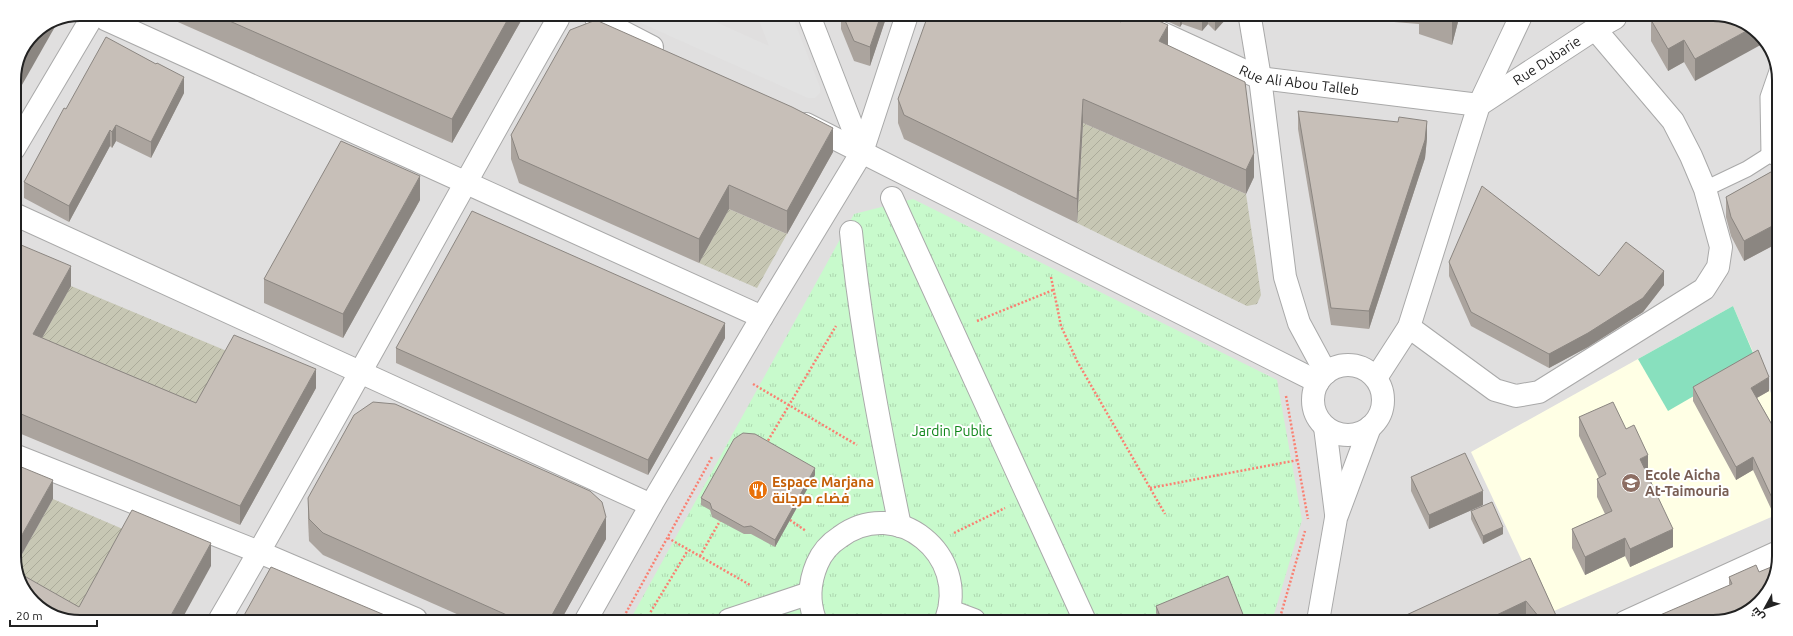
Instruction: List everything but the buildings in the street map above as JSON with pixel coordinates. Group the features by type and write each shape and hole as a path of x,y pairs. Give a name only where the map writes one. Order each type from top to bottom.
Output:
{"street":[{"path":"21,137 90,21"},
{"path":"109,21 762,317"},
{"path":"222,615 361,372 465,182 556,21"},
{"path":"602,21 673,57"},
{"path":"811,21 862,152"},
{"path":"589,615 730,371 862,152 905,21"},
{"name":"Rue Ali Abou Talleb","path":"1136,21 1260,78 1479,105"},
{"path":"1250,21 1260,78 1285,277 1299,324 1322,377"},
{"path":"1376,378 1409,327 1479,105 1519,21"},
{"name":"Rue Dubarie","path":"1479,105 1610,21"},
{"path":"1409,327 1495,390 1516,396 1539,392 1704,289 1718,267 1721,247 1705,189 1691,156 1673,121 1595,29"},
{"path":"785,114 1045,245 1322,377"},
{"path":"892,198 1082,615"},
{"path":"21,217 361,372 646,514"},
{"path":"851,232 857,289 887,462 900,526"},
{"path":"1349,365 1361,367 1376,378 1383,395 1383,407 1378,418 1370,427 1360,433 1348,436 1335,433 1325,427 1317,418 1314,406 1314,394 1322,377 1336,367 1349,365"},
{"path":"1325,427 1336,518"},
{"path":"1322,615 1336,518 1370,427"},
{"path":"21,458 259,552 407,615"},
{"path":"813,615 811,610 810,593 813,574 820,557 828,545 846,532 863,525 882,523 900,526 917,533 932,544 942,559 949,575 952,593 948,615"},
{"path":"1640,615 1772,555"},
{"path":"745,615 810,593"}],"lane":[{"path":"1772,85 1768,97 1772,137"},
{"path":"1705,189 1772,158"}],"path":[{"path":"1045,245 1052,290 1061,326 1077,362 1165,514"},
{"path":"953,331 1052,290"},
{"path":"765,447 837,323"},
{"path":"730,371 887,462"},
{"path":"1286,391 1308,520"},
{"path":"1150,488 1298,460"},
{"path":"932,544 1028,496"},
{"path":"646,514 688,550 782,603"},
{"path":"700,556 720,521"},
{"path":"1281,615 1306,527"},
{"path":"650,615 688,550"}],"shaded area":[{"path":"637,21 714,21 769,46 759,21 794,21 820,87 820,93 815,98 808,98"},
{"path":"1713,21 1732,24 1746,31 1760,44 1770,65 1772,77 1772,556 1769,575 1762,588 1745,588 1745,606 1732,612 1713,615 80,615 61,612 49,606 24,574 21,559 21,80 22,69 26,58 31,47 38,38 47,31 69,22"},
{"path":"1083,123 1246,194 1261,295 1257,304 1247,306 1077,223"},
{"path":"729,209 787,234 757,288 699,263"},
{"path":"71,286 234,354 196,423 33,354"},
{"name":"Ecole Aicha At-Taimouria","path":"1733,306 1772,396 1772,517 1547,614 1471,452"},
{"path":"53,499 132,533 87,615 72,614 43,602 38,598 33,592 26,578 22,567 21,556"}],"green space":[{"name":"Jardin Public","path":"913,199 1277,380 1302,520 1274,615 633,615 854,214"},
{"path":"1733,306 1756,360 1668,411 1638,359"}],"place":[{"name":"Ecole Aicha At-Taimouria","path":"1631,483"},
{"name":"Espace Marjana فضاء مرجانة","path":"758,490"}]}
